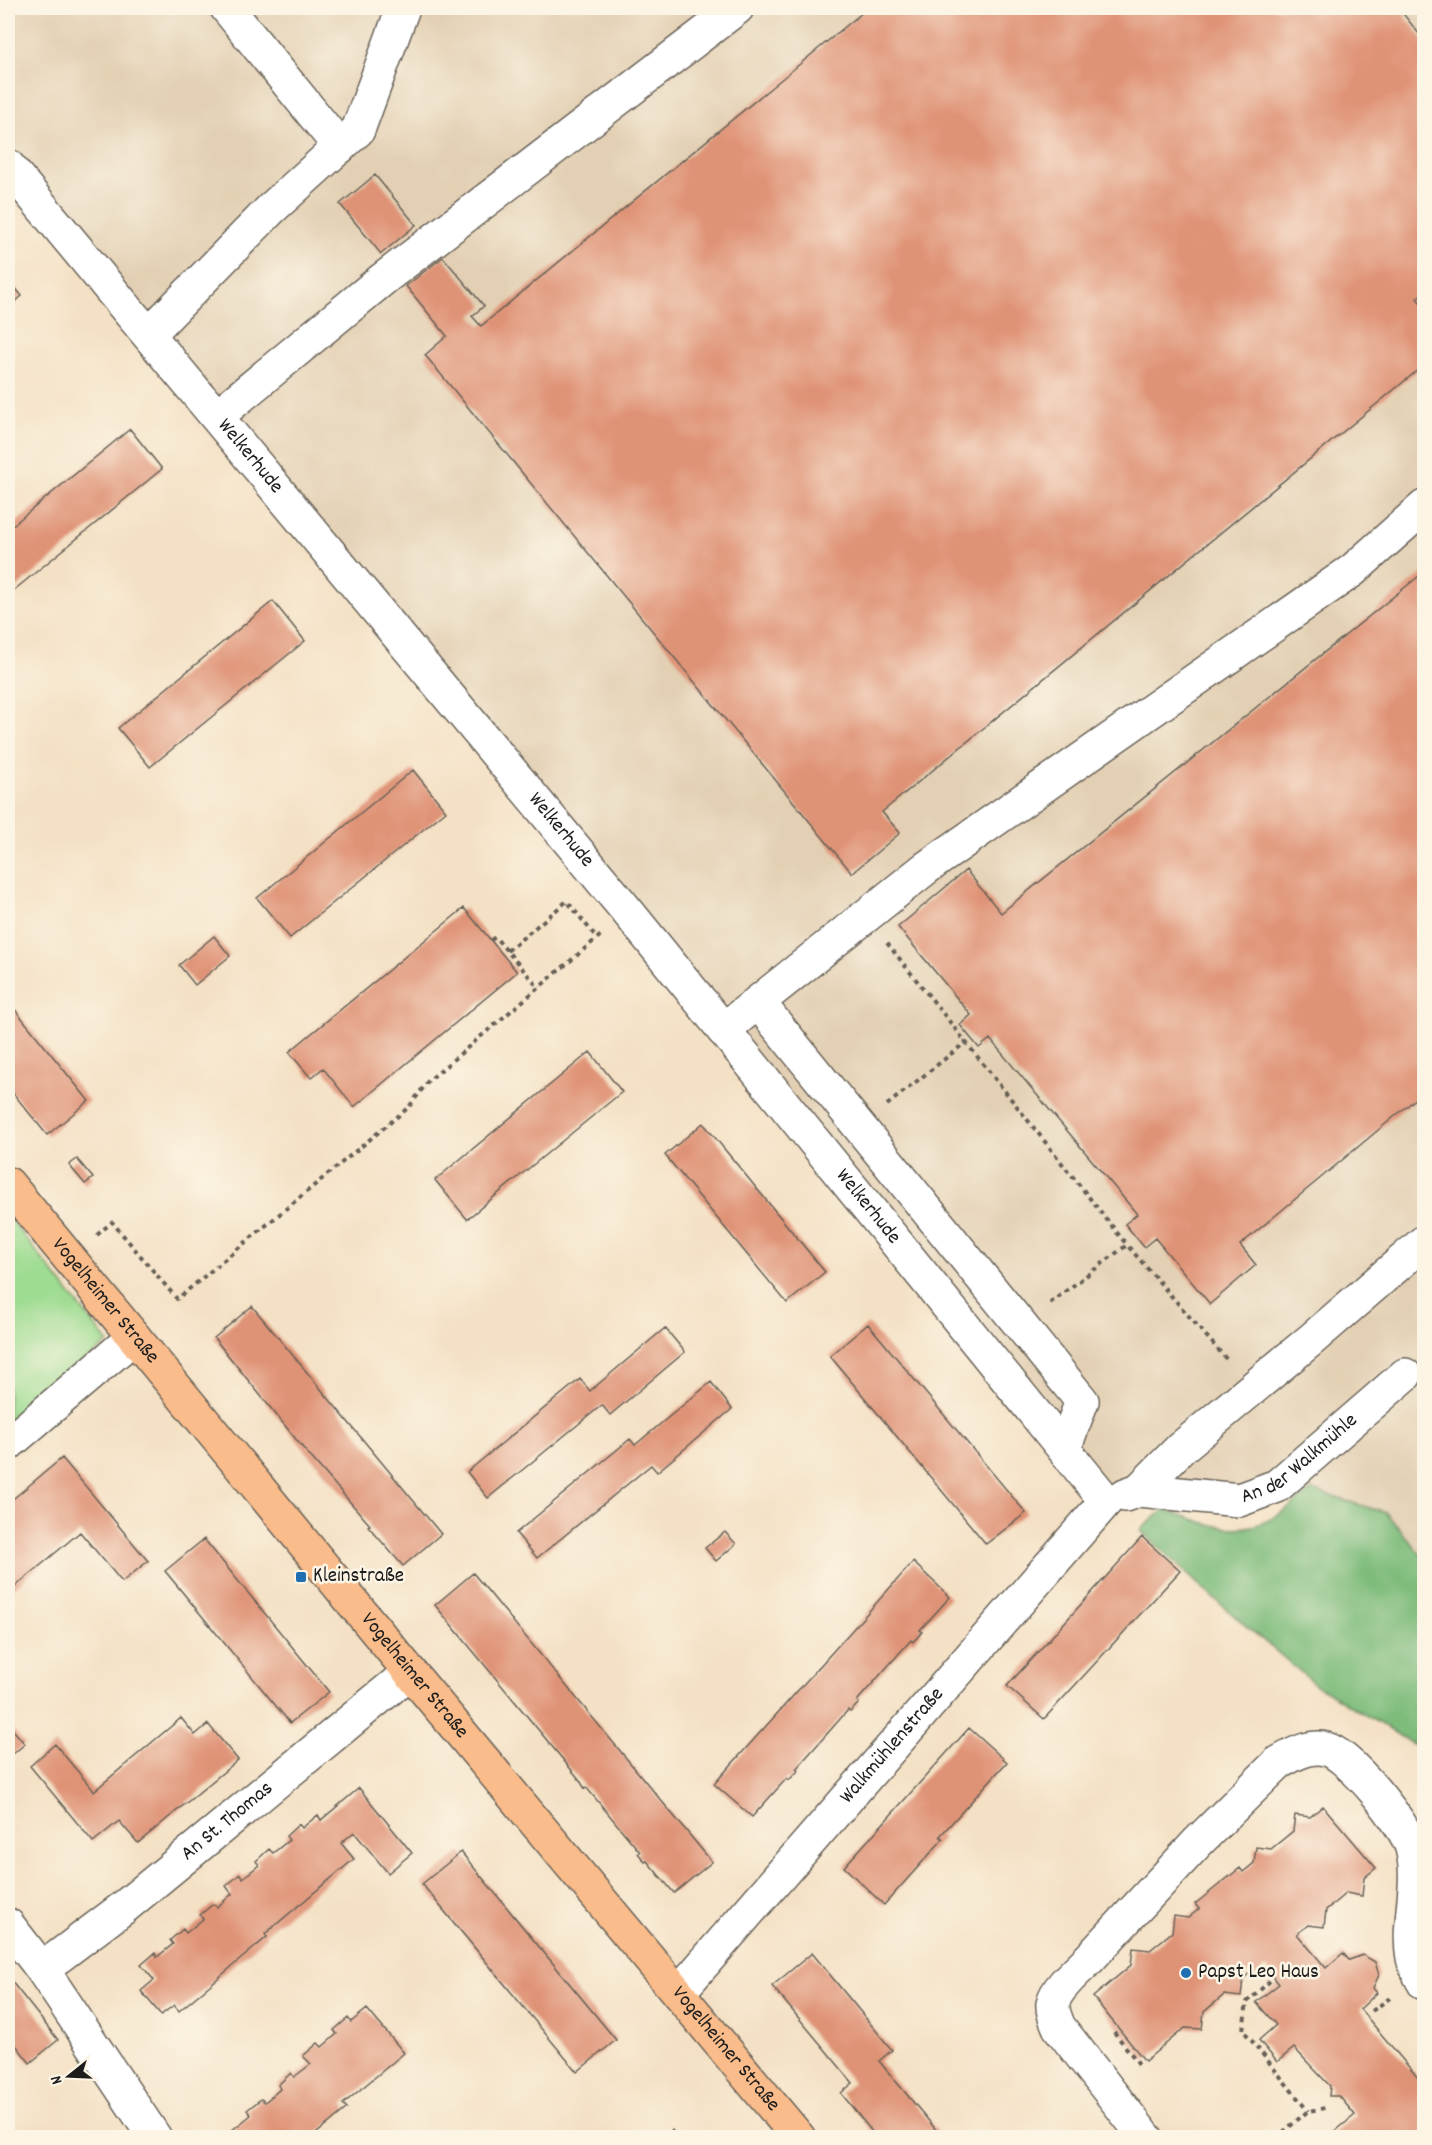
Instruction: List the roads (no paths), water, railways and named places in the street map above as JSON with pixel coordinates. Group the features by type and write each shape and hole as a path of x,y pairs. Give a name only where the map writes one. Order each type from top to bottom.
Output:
{"main road":[{"name":"Vogelheimer Straße","path":"8,1184 410,1672 799,2138"}],"street":[{"path":"227,8 340,147"},
{"path":"149,334 271,209 358,130 403,8"},
{"path":"217,416 383,279 737,8"},
{"name":"Welkerhude","path":"8,166 628,912 1106,1501"},
{"path":"723,1030 935,861 1353,570 1425,507"},
{"path":"758,1002 1082,1401 1064,1449"},
{"path":"1139,1490 1180,1448 1425,1242"},
{"path":"8,1444 134,1337"},
{"name":"An der Walkmühle","path":"1106,1501 1139,1490 1239,1500 1259,1494 1277,1486 1405,1375"},
{"name":"Walkmühlenstraße","path":"678,1993 1106,1501"},
{"name":"An St. Thomas","path":"42,1969 123,1908 410,1672"},
{"path":"1146,2138 1059,2027 1054,2015 1053,2003 1071,1976 1198,1842 1278,1763 1309,1750 1325,1749 1341,1755 1375,1791 1407,1833 1414,1855 1416,1880 1413,1958 1417,1972 1425,1983"},
{"path":"8,1925 42,1969 155,2138"}],"place":[{"name":"Kleinstraße","path":"301,1577"},
{"name":"Papst Leo Haus","path":"1186,1973"}]}
